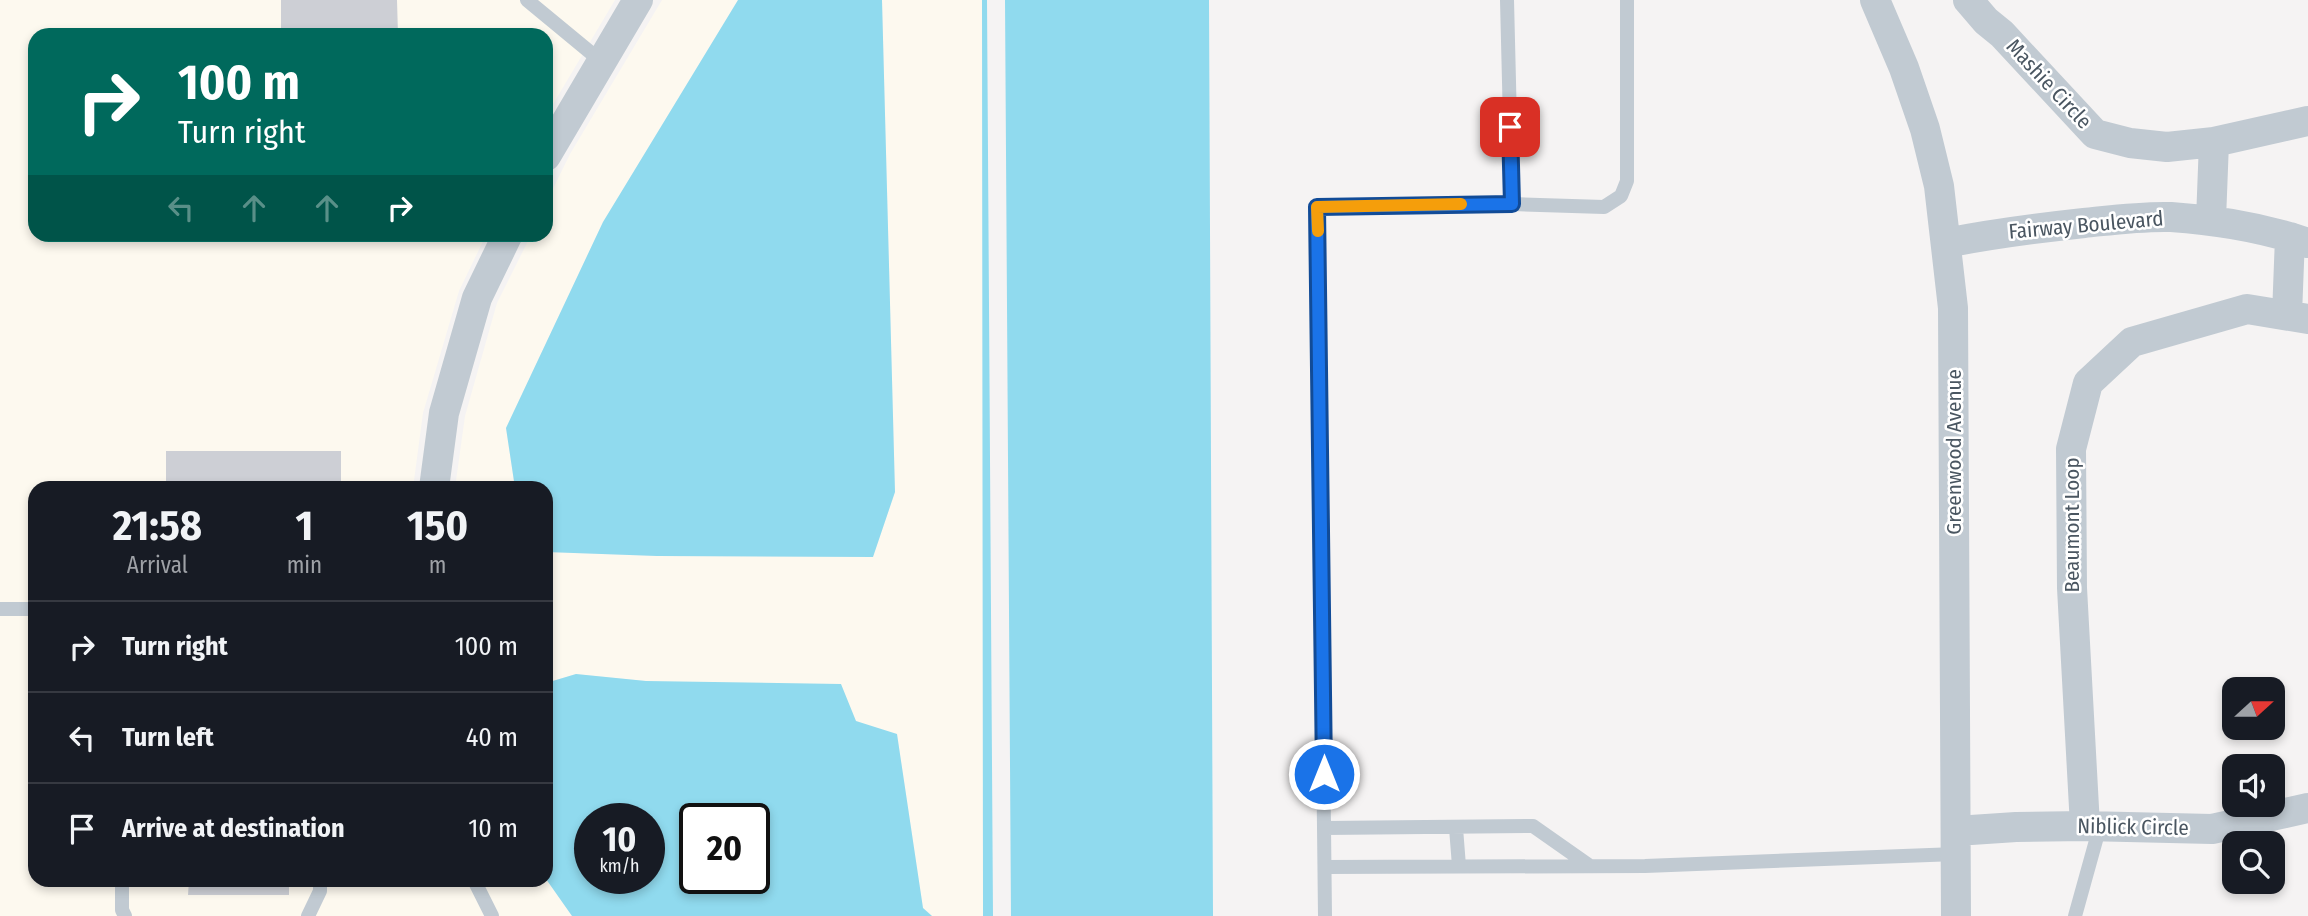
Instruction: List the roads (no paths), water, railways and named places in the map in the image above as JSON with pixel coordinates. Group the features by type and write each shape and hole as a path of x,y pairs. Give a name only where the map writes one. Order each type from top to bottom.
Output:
{"street":[{"path":"553,144 638,0"},
{"name":"Greenwood Avenue","path":"1875,0 1905,68 1940,186 1953,308 1956,916"},
{"name":"Mashie Circle","path":"1968,0 2095,134 2130,144 2167,147 2214,142 2308,121"},
{"path":"2211,220 2214,142"},
{"name":"Fairway Boulevard","path":"1946,243 2000,232 2168,217 2211,220 2299,240"},
{"path":"2297,317 2299,240"},
{"path":"435,481 444,414 477,298 504,242"},
{"name":"Beaumont Loop","path":"2093,826 2072,588 2071,449 2088,383 2132,342 2247,309 2297,317"},
{"name":"Niblick Circle","path":"1956,843 2016,827 2212,829 2308,808"}],"lane":[{"path":"527,0 602,62"},
{"path":"1507,0 1512,204"},
{"path":"1325,916 1317,207 1512,204 1604,207 1621,196 1627,181 1627,0"},
{"path":"0,609 28,609"},
{"path":"1325,828 1533,826 1590,866"},
{"path":"2075,916 2093,826"},
{"path":"1456,828 1459,866"},
{"path":"1325,867 1645,866 1956,843"},
{"path":"122,887 122,911 125,916"},
{"path":"309,916 320,887"},
{"path":"478,887 492,916"}],"water":[{"path":"738,0 882,0 895,492 873,557 657,556 553,552 553,481 514,481 506,428 603,222"},
{"path":"982,0 987,0 993,916 983,916"},
{"path":"1005,0 1209,0 1213,916 1011,916"},
{"path":"576,674 646,681 841,684 856,721 897,734 923,908 932,916 572,916 552,887 553,681"}]}
